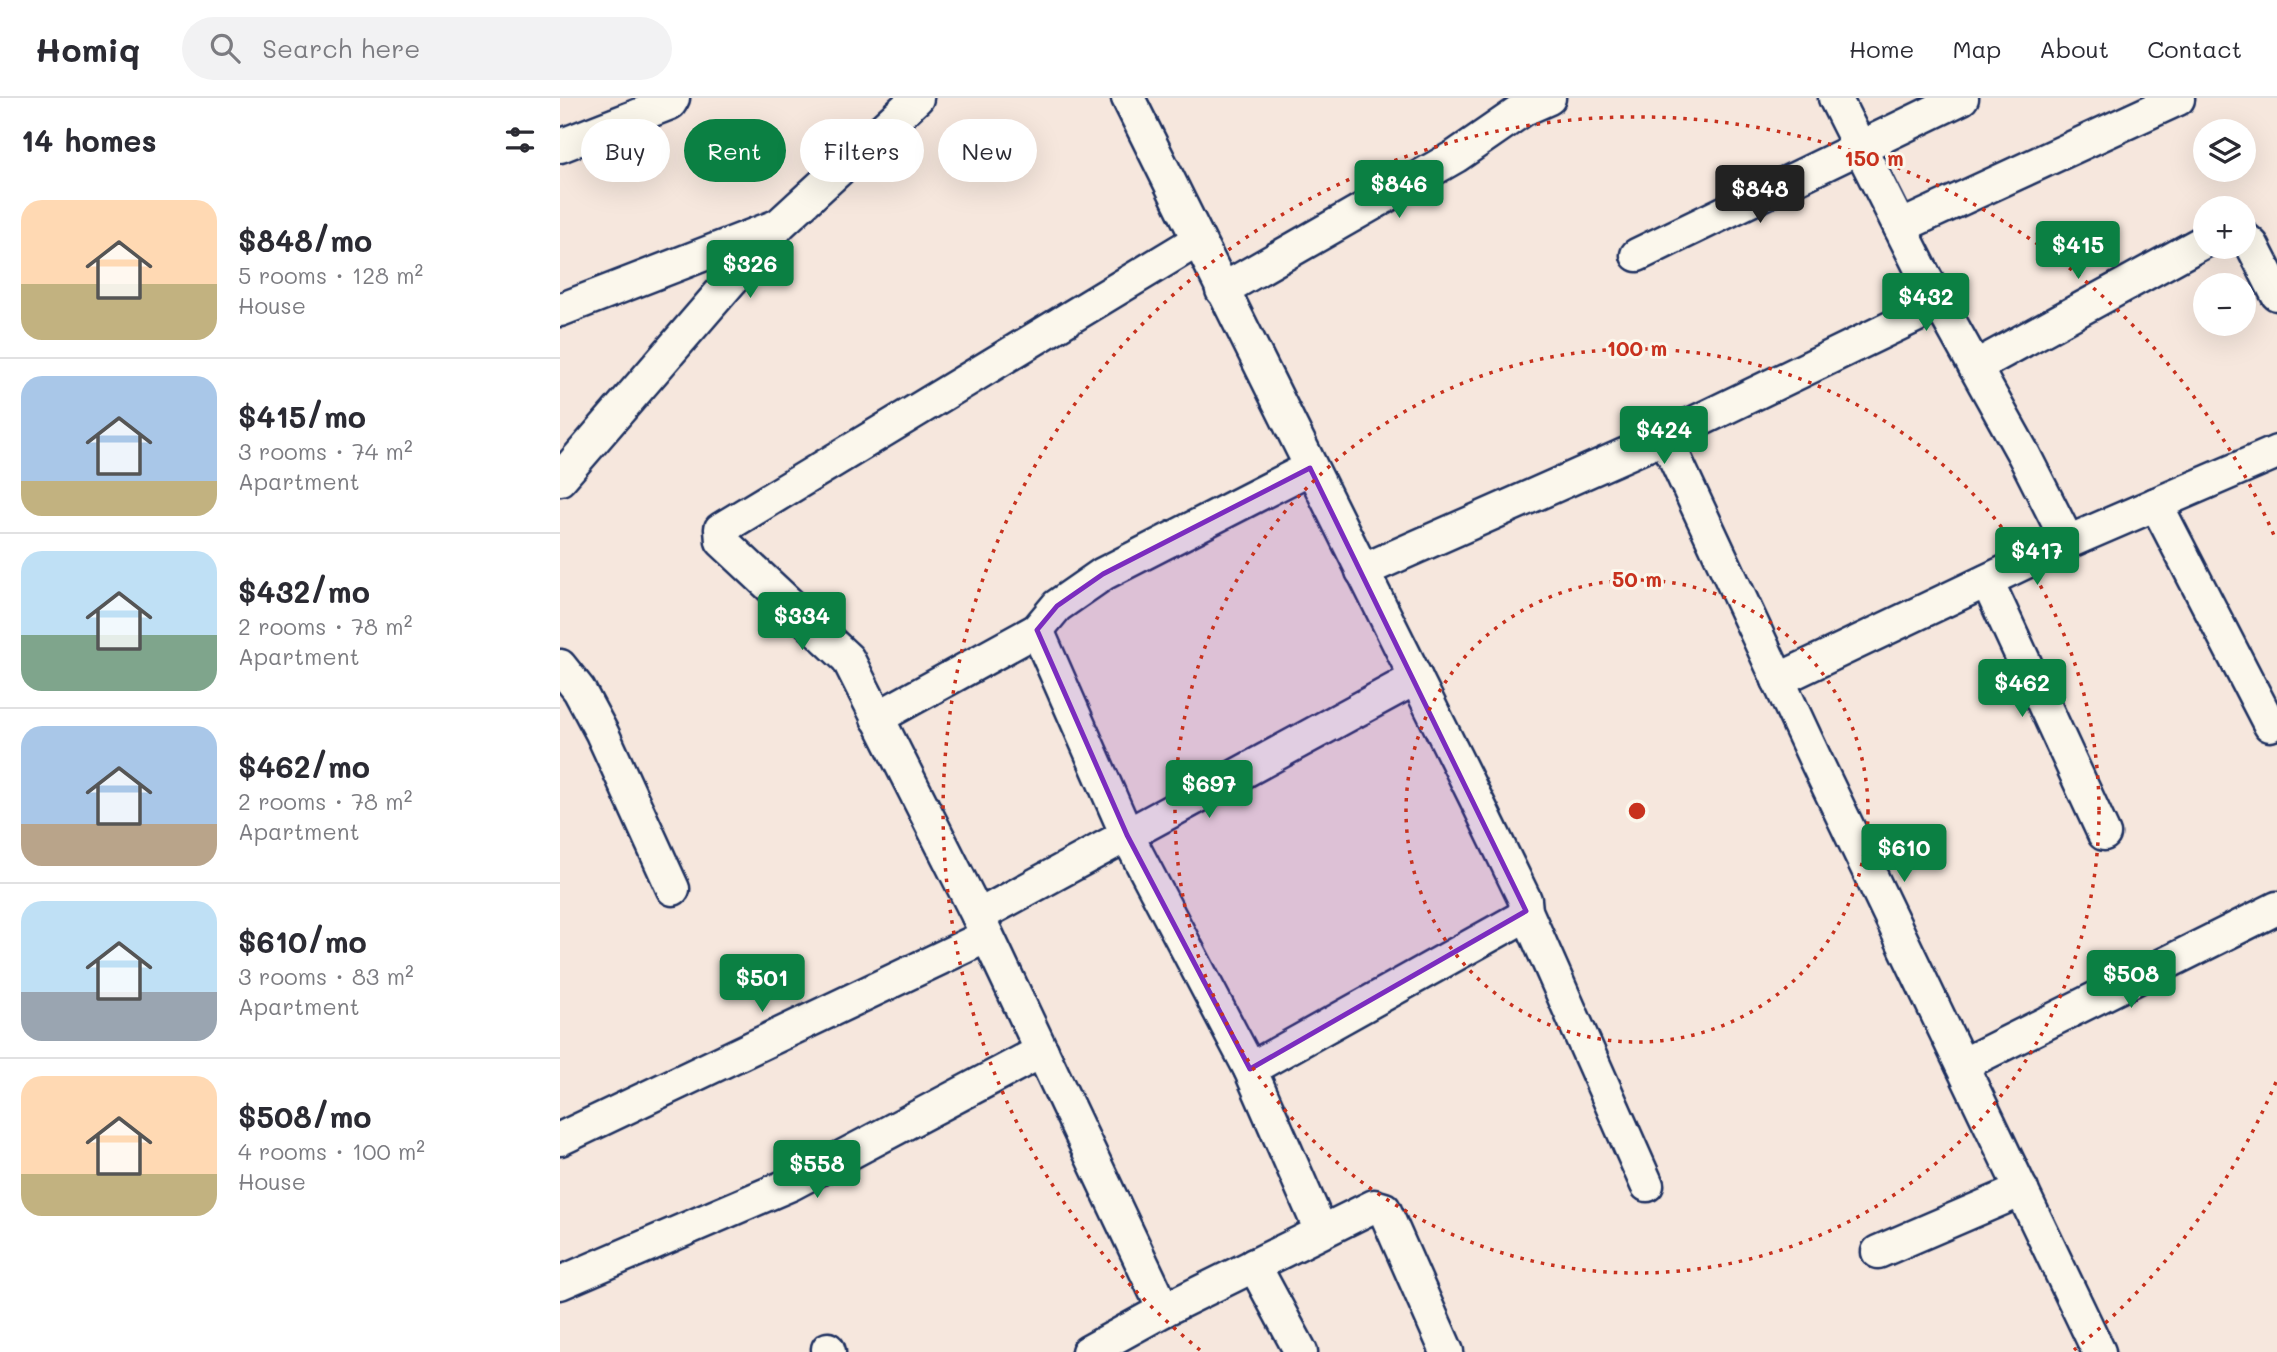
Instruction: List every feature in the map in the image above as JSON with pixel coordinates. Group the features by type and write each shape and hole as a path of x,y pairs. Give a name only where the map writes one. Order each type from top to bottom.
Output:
{"street":[{"path":"560,146 670,103 673,98"},
{"path":"560,479 780,225 917,98"},
{"path":"1128,98 1525,900 1526,911 1647,1185"},
{"path":"1222,290 1456,156 1524,109 1549,98"},
{"path":"1835,98 1940,304 2068,542"},
{"path":"1637,255 1962,98"},
{"path":"1900,227 2178,99"},
{"path":"560,310 780,225"},
{"path":"1164,1310 982,926 848,659 722,541 721,529 1198,240"},
{"path":"1975,367 2193,249"},
{"path":"2256,253 2277,294"},
{"path":"1362,571 1665,438 1940,304"},
{"path":"1665,438 2099,1352"},
{"path":"1778,680 2068,542 2277,452"},
{"path":"877,718 1037,630 1057,606 1104,574 1310,468"},
{"path":"2156,504 2270,725"},
{"path":"1987,581 2104,834"},
{"path":"1037,630 1127,835 1250,1069 1321,1231"},
{"path":"560,666 579,691 602,733 673,889"},
{"path":"560,1139 982,926 1127,835 1416,678"},
{"path":"1962,1065 2277,908"},
{"path":"1250,1069 1519,919 1526,911"},
{"path":"560,1283 791,1184 1042,1051"},
{"path":"1878,1252 2022,1190"},
{"path":"1088,1352 1164,1310 1374,1206 1384,1209 1447,1352"},
{"path":"1254,1265 1301,1352"}],"highlighted area":[{"path":"1310,468 1526,911 1250,1069 1127,835 1037,630 1057,606 1103,574"}]}
